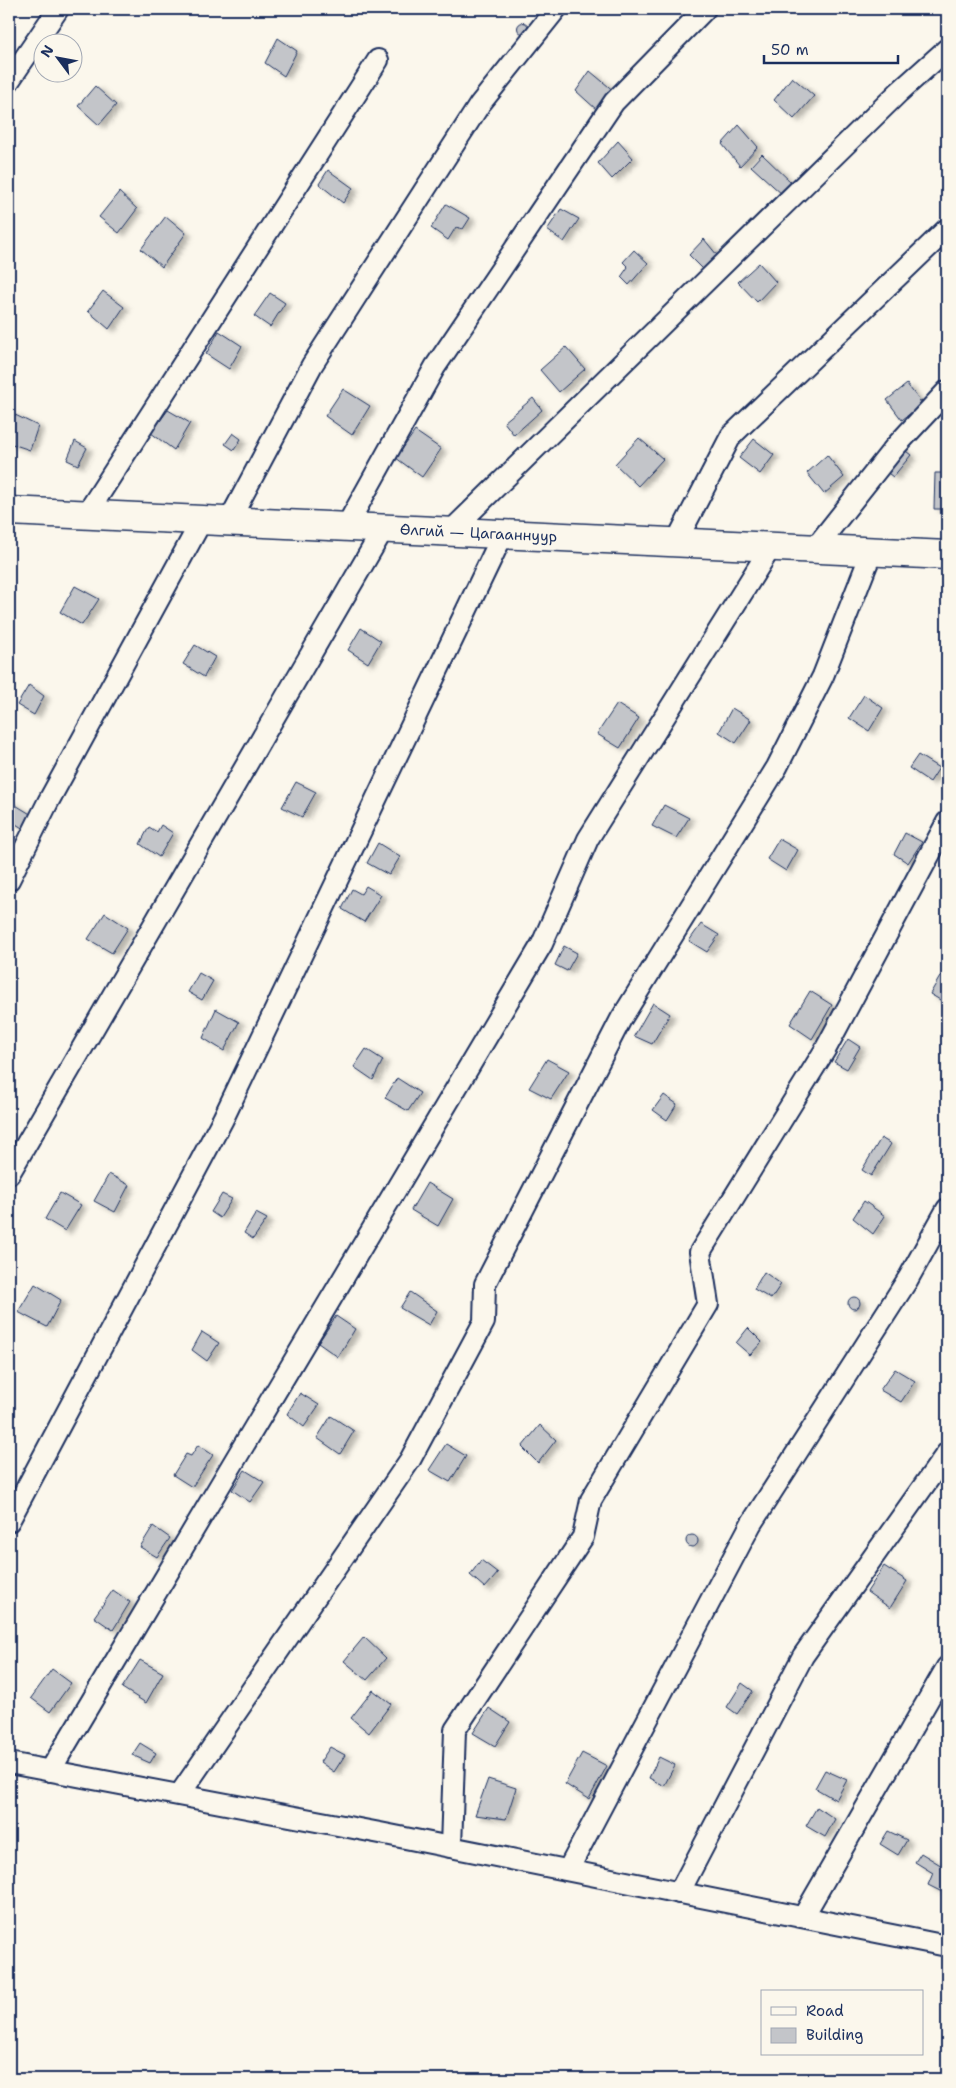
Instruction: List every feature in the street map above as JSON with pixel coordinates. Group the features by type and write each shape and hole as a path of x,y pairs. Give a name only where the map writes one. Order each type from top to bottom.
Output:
{"highway":[{"name":"Өлгий — Цагааннуур","path":"9,511 947,555"}],"street":[{"path":"9,81 58,9"},
{"path":"229,521 312,365 480,104 556,9"},
{"path":"346,527 435,367 614,102 705,9"},
{"path":"451,532 899,92 947,49"},
{"path":"86,514 378,60"},
{"path":"676,542 731,436 947,229"},
{"path":"815,548 894,446 947,391"},
{"path":"9,880 48,802 202,520"},
{"path":"9,1174 384,528"},
{"path":"9,1521 223,1119 503,534"},
{"path":"50,1771 542,944 588,839 771,546"},
{"path":"180,1794 410,1460 484,1322 485,1284 489,1275 621,1019 777,767 823,676 872,551"},
{"path":"451,1847 455,1730 583,1537 591,1500 708,1304 700,1252 825,1050 947,822"},
{"path":"568,1870 751,1524 908,1279 947,1209"},
{"path":"679,1892 803,1656 947,1453"},
{"path":"803,1917 947,1667"},
{"path":"9,1763 180,1794 947,1946"}],"building":[{"path":"523,22 529,28 523,34 517,28"},
{"path":"278,38 297,51 284,76 265,63"},
{"path":"590,71 615,92 597,110 576,91"},
{"path":"792,77 814,96 794,119 774,100"},
{"path":"95,86 116,105 99,125 78,106"},
{"path":"739,125 758,147 740,166 722,144"},
{"path":"618,141 633,158 612,179 598,163"},
{"path":"762,154 794,185 783,195 751,166"},
{"path":"328,170 353,188 343,203 319,184"},
{"path":"119,192 137,209 119,233 99,217"},
{"path":"446,204 470,218 463,229 456,227 448,240 431,228"},
{"path":"561,209 579,219 564,242 547,230"},
{"path":"166,216 186,233 162,267 141,249"},
{"path":"704,239 717,255 703,269 689,255"},
{"path":"634,250 648,263 629,285 621,277 628,267 623,262"},
{"path":"759,263 776,282 757,302 738,282"},
{"path":"103,291 124,307 109,329 88,311"},
{"path":"270,293 285,303 270,327 254,316"},
{"path":"219,331 242,346 229,369 206,354"},
{"path":"566,347 585,369 559,392 540,370"},
{"path":"907,384 922,404 902,420 887,400"},
{"path":"343,389 370,406 352,435 325,416"},
{"path":"533,398 542,410 514,435 504,422"},
{"path":"168,410 190,423 174,450 151,433"},
{"path":"9,412 38,426 30,450 9,443"},
{"path":"415,431 441,449 422,477 396,458"},
{"path":"233,433 241,439 234,450 225,444"},
{"path":"639,438 663,459 638,486 615,464"},
{"path":"889,438 911,455 893,477 871,460"},
{"path":"754,439 774,455 760,474 739,458"},
{"path":"75,441 87,448 78,465 67,460"},
{"path":"827,455 844,477 824,494 807,473"},
{"path":"935,473 947,473 947,509 934,509"},
{"path":"75,586 99,599 82,625 60,612"},
{"path":"361,628 381,641 368,663 348,650"},
{"path":"195,645 215,657 204,677 183,664"},
{"path":"29,685 44,696 34,715 17,705"},
{"path":"864,695 883,708 869,731 849,718"},
{"path":"617,704 639,718 620,748 597,734"},
{"path":"732,708 751,720 736,743 719,732"},
{"path":"918,755 939,768 930,782 909,768"},
{"path":"296,782 316,792 302,817 282,807"},
{"path":"9,801 32,815 24,829 9,820"},
{"path":"664,805 689,818 676,838 652,826"},
{"path":"161,825 173,833 159,857 140,844 149,827 157,832"},
{"path":"905,833 922,842 908,863 894,854"},
{"path":"779,839 798,850 786,871 767,859"},
{"path":"378,843 400,857 389,875 367,863"},
{"path":"366,886 381,895 364,922 342,909 352,889 361,894"},
{"path":"105,913 128,928 112,953 88,939"},
{"path":"701,924 719,935 707,952 689,941"},
{"path":"564,946 577,953 567,971 555,965"},
{"path":"199,973 213,981 202,1000 188,992"},
{"path":"941,975 946,978 947,976 947,1004 930,994"},
{"path":"810,991 832,1005 812,1039 790,1024"},
{"path":"653,1003 670,1014 652,1044 634,1036"},
{"path":"216,1009 239,1022 224,1051 203,1038"},
{"path":"848,1039 860,1047 847,1069 834,1062"},
{"path":"366,1049 383,1060 373,1080 354,1067"},
{"path":"547,1059 569,1071 551,1099 529,1088"},
{"path":"397,1078 420,1093 408,1111 385,1098"},
{"path":"664,1095 677,1104 667,1120 653,1110"},
{"path":"881,1138 891,1144 871,1176 862,1170"},
{"path":"109,1174 129,1185 115,1212 94,1201"},
{"path":"427,1183 453,1199 438,1226 411,1210"},
{"path":"60,1193 81,1205 65,1231 45,1219"},
{"path":"222,1194 232,1199 220,1218 211,1212"},
{"path":"864,1201 885,1216 873,1234 853,1218"},
{"path":"256,1213 267,1219 253,1239 244,1233"},
{"path":"764,1272 781,1284 771,1299 754,1289"},
{"path":"35,1284 61,1300 47,1327 18,1312"},
{"path":"410,1292 437,1311 429,1325 400,1308"},
{"path":"854,1297 860,1303 854,1309 848,1303"},
{"path":"336,1316 355,1329 338,1357 318,1343"},
{"path":"748,1328 762,1342 750,1355 736,1343"},
{"path":"202,1332 219,1343 207,1361 192,1350"},
{"path":"895,1369 915,1381 901,1402 880,1390"},
{"path":"300,1393 319,1405 304,1427 287,1414"},
{"path":"331,1416 354,1431 340,1454 317,1438"},
{"path":"540,1425 556,1440 538,1463 522,1447"},
{"path":"446,1444 466,1456 450,1482 429,1470"},
{"path":"198,1445 213,1455 192,1487 173,1475 186,1454 191,1456"},
{"path":"245,1470 264,1482 250,1502 232,1490"},
{"path":"153,1526 170,1538 157,1557 140,1547"},
{"path":"692,1535 698,1541 692,1547 686,1541"},
{"path":"481,1560 498,1573 485,1588 470,1575"},
{"path":"884,1566 907,1581 890,1608 867,1592"},
{"path":"113,1590 130,1602 113,1630 94,1617"},
{"path":"364,1637 386,1658 367,1680 344,1661"},
{"path":"140,1660 163,1673 146,1703 122,1688"},
{"path":"52,1669 71,1683 50,1712 31,1698"},
{"path":"742,1683 753,1691 737,1714 727,1707"},
{"path":"373,1690 391,1704 369,1733 351,1718"},
{"path":"489,1708 510,1722 495,1746 473,1733"},
{"path":"140,1743 156,1753 150,1763 132,1755"},
{"path":"330,1747 345,1755 334,1772 320,1762"},
{"path":"582,1753 607,1766 589,1799 565,1784"},
{"path":"659,1757 675,1765 664,1786 649,1778"},
{"path":"825,1770 847,1780 836,1800 815,1788"},
{"path":"488,1779 516,1788 506,1819 475,1815"},
{"path":"817,1807 835,1819 825,1837 806,1826"},
{"path":"888,1831 907,1840 898,1855 880,1844"},
{"path":"921,1853 947,1869 947,1887 944,1893 928,1885 933,1873 915,1862"}]}
